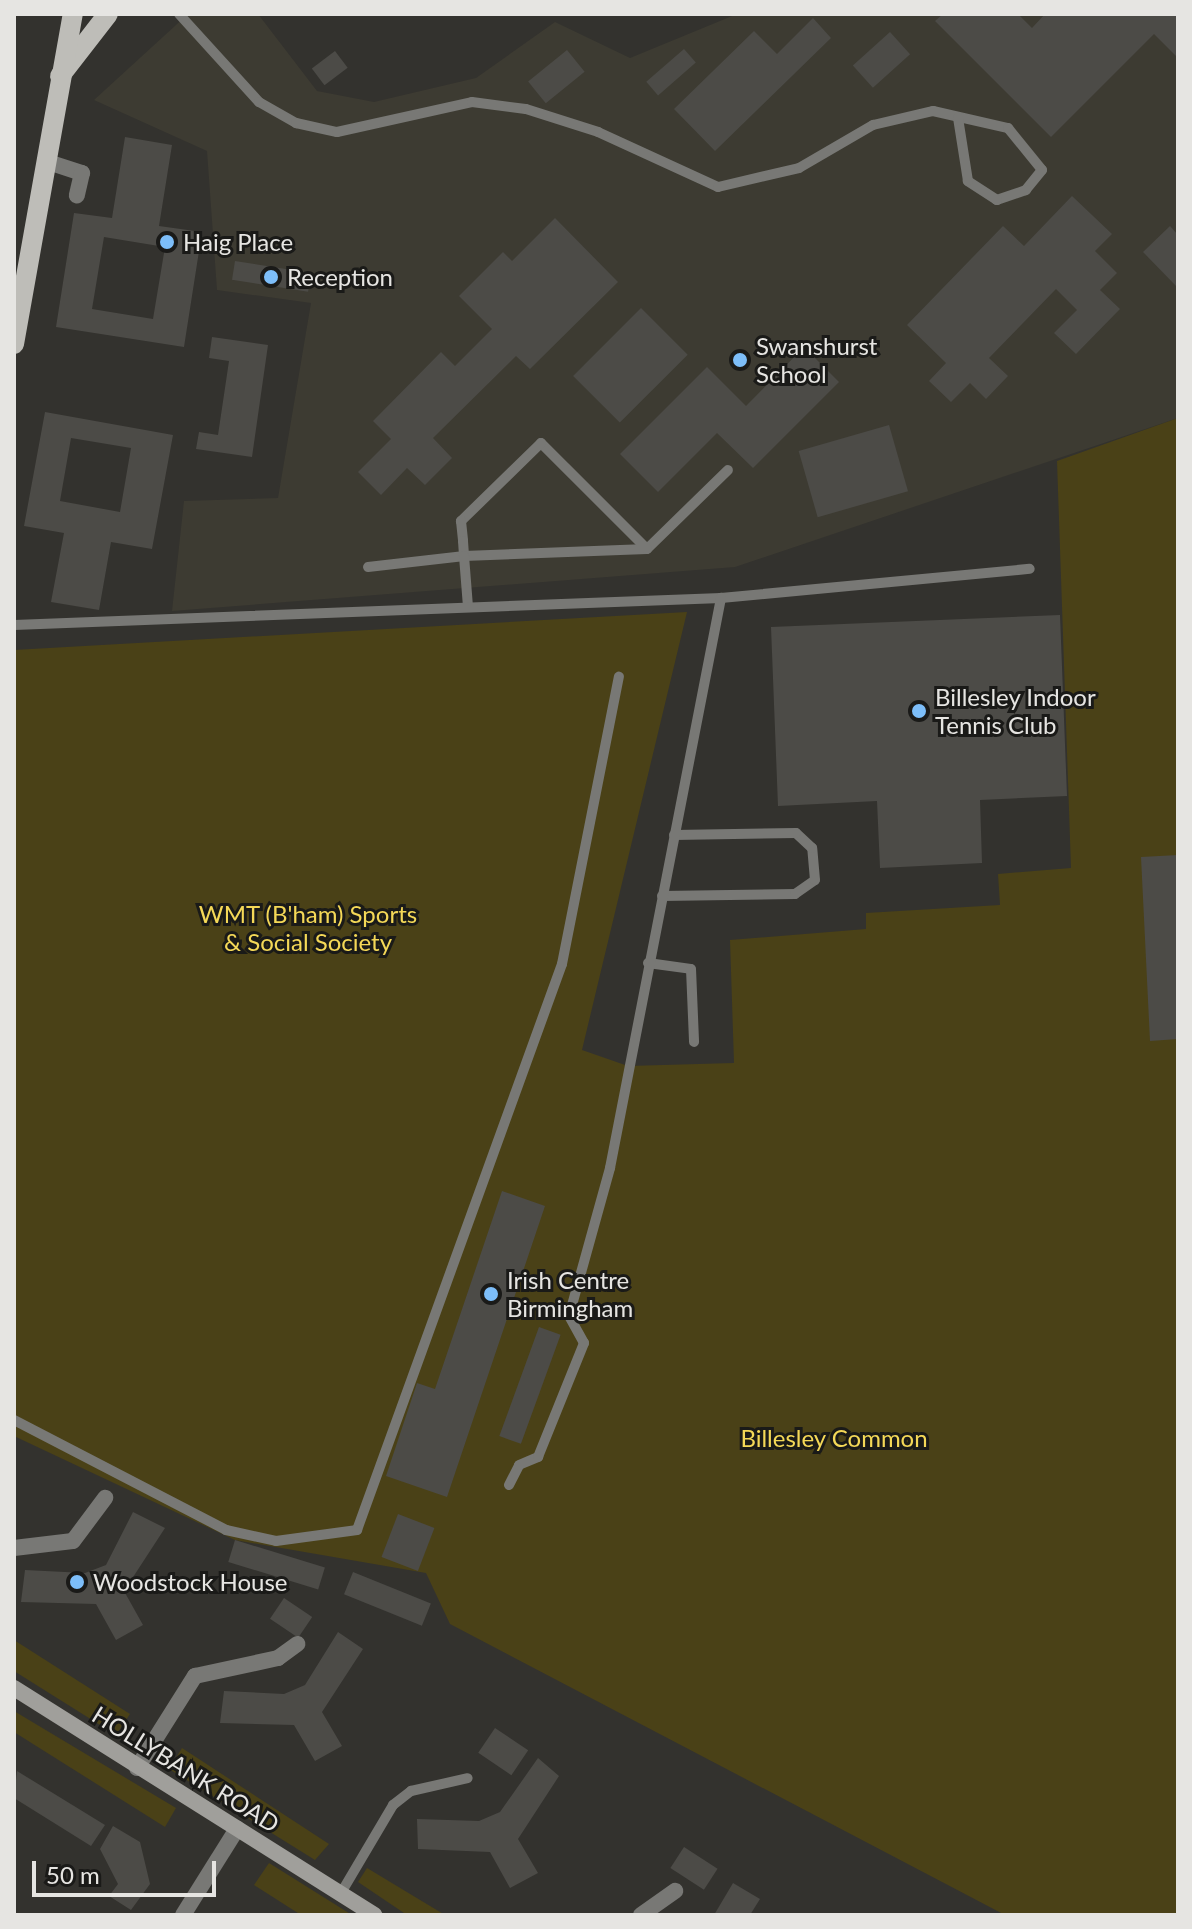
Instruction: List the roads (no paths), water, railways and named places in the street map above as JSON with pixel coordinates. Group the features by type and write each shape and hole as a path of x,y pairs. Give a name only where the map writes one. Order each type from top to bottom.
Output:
{"main road":[{"path":"14,344 55,82 73,14"},
{"path":"55,82 108,14"}],"street":[{"path":"45,161 82,173 77,195"},
{"path":"14,1548 73,1541 105,1498"},
{"path":"137,1768 195,1676 278,1658 297,1644"},
{"name":"HOLLYBANK ROAD","path":"14,1688 374,1915"},
{"path":"183,1915 237,1829"},
{"path":"641,1915 675,1891"}],"lane":[{"path":"179,14 259,102 296,123 337,132 472,102 526,109 598,132 718,187 799,168 873,125 933,111 1008,128 1029,148 1042,170 1026,190 997,200 968,181 958,118"},
{"path":"468,607 461,521 541,443 647,549"},
{"path":"368,567 464,556 647,549 728,470"},
{"path":"14,625 721,598 1030,569"},
{"path":"509,1485 519,1465 538,1457 584,1343 569,1316 610,1168 721,598"},
{"path":"14,1420 226,1530 276,1541 357,1530 562,964 619,677"},
{"path":"662,896 795,894 815,880 812,848 796,833 674,835"},
{"path":"648,963 691,969 694,1042"},
{"path":"341,1893 393,1805 411,1791 468,1778"}],"place":[{"name":"Haig Place","path":"167,242"},
{"name":"Reception","path":"271,277"},
{"name":"Swanshurst School","path":"740,360"},
{"name":"Billesley Indoor Tennis Club","path":"919,711"},
{"name":"Irish Centre Birmingham","path":"491,1294"},
{"name":"Woodstock House","path":"77,1582"}],"park label":[{"name":"WMT (B'ham) Sports & Social Society","path":"308,928"},
{"name":"Billesley Common","path":"834,1438"}]}
